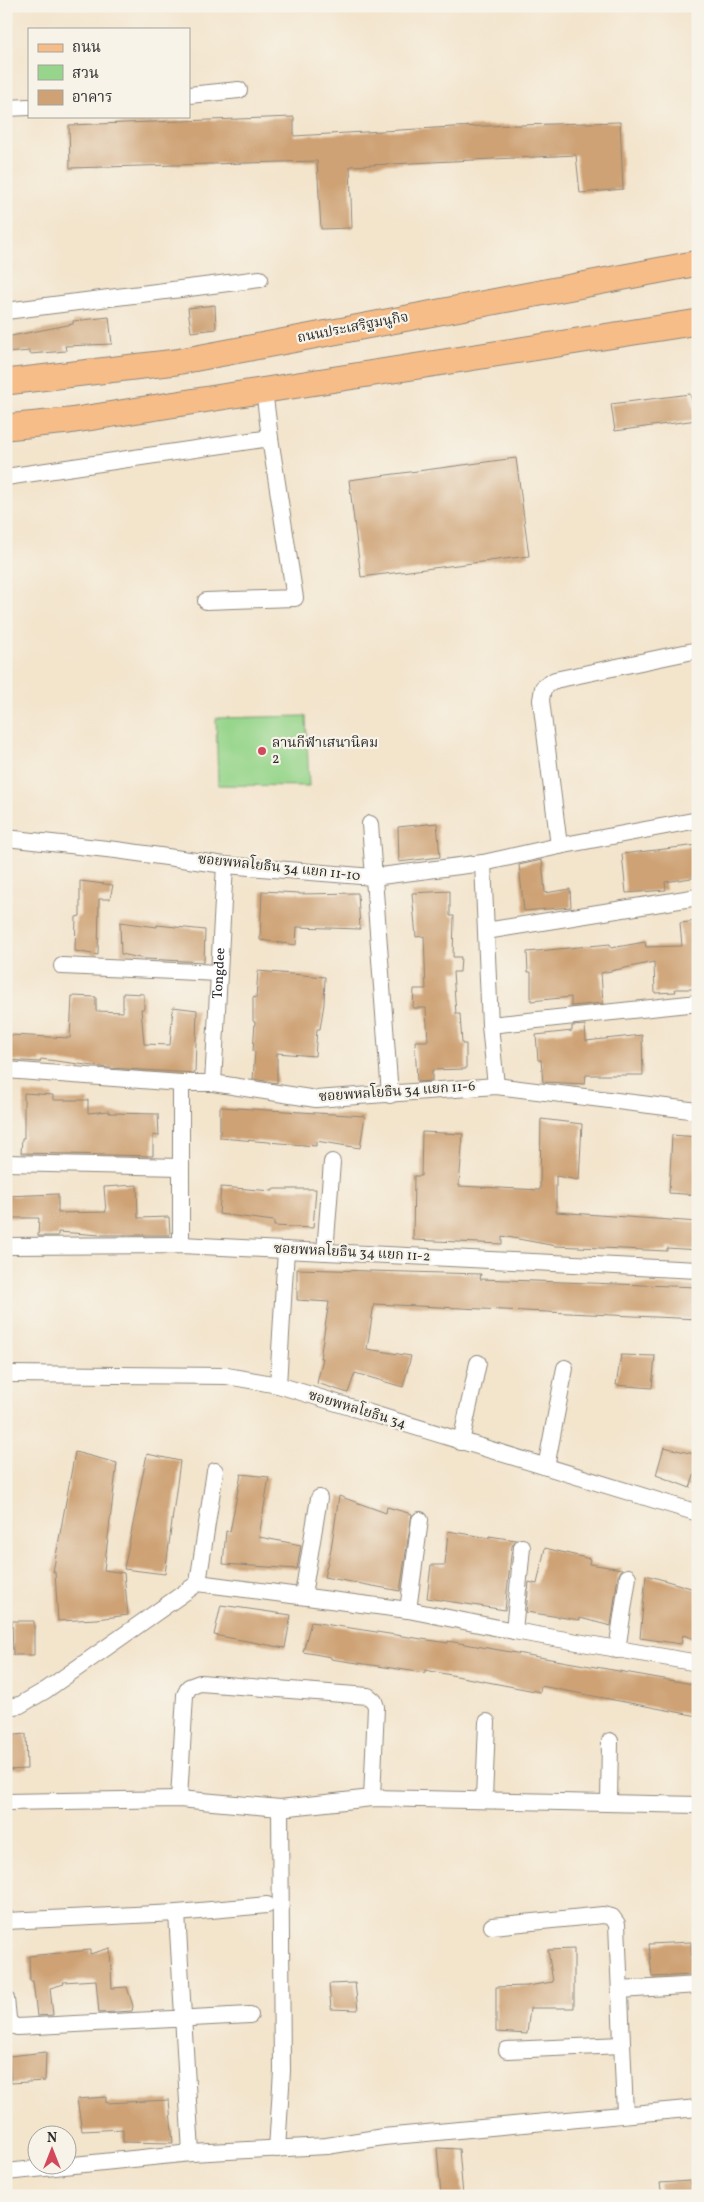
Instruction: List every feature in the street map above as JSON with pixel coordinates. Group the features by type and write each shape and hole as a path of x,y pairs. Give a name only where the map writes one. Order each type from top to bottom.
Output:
{"main road":[{"name":"ถนนประเสริฐมนูกิจ","path":"6,382 176,362 698,264"},
{"path":"6,428 69,421 698,322"}],"street":[{"path":"190,95 239,90"},
{"path":"6,108 28,107"},
{"path":"6,312 260,278"},
{"path":"206,601 295,598 264,390"},
{"path":"6,477 270,438"},
{"path":"559,846 541,700 543,688 555,680 698,650"},
{"name":"ซอยพหลโยธิน 34 แยก 11-10","path":"6,838 125,851 225,865 374,877 483,863 559,846 698,820"},
{"path":"370,824 390,1095"},
{"path":"483,863 490,1025 496,1086"},
{"name":"Tongdee","path":"213,1083 225,865"},
{"path":"486,931 698,897"},
{"path":"62,966 219,973"},
{"path":"490,1025 698,1004"},
{"name":"ซอยพหลโยธิน 34 แยก 11-6","path":"6,1070 182,1083 213,1083 316,1099 496,1086 698,1111"},
{"path":"181,1245 182,1083"},
{"path":"326,1252 332,1162"},
{"path":"6,1163 181,1167"},
{"name":"ซอยพหลโยธิน 34 แยก 11-2","path":"6,1246 181,1245 698,1270"},
{"path":"278,1385 286,1250"},
{"path":"461,1442 478,1364"},
{"path":"546,1467 566,1368"},
{"name":"ซอยพหลโยธิน 34","path":"6,1374 227,1376 278,1385 698,1513"},
{"path":"198,1583 215,1471"},
{"path":"303,1595 319,1498"},
{"path":"408,1610 420,1520"},
{"path":"514,1631 522,1547"},
{"path":"616,1650 628,1576"},
{"path":"6,1707 20,1705 46,1690 198,1583 408,1610 616,1650 698,1663"},
{"path":"179,1799 184,1695 189,1687 200,1683 368,1696 374,1701 376,1707 372,1798"},
{"path":"484,1799 487,1722"},
{"path":"609,1802 610,1741"},
{"path":"6,1802 179,1799 280,1808 372,1798 698,1805"},
{"path":"278,2149 282,2071 280,1808"},
{"path":"6,1921 177,1913 267,1905"},
{"path":"177,1913 191,2153"},
{"path":"492,1926 603,1915 612,1917 617,1924 625,2113"},
{"path":"620,1990 698,1985"},
{"path":"6,1999 10,2024 17,2027 250,2015"},
{"path":"507,2050 622,2046"},
{"path":"6,2172 191,2153 327,2146 383,2137 625,2113 698,2108"}],"green space":[{"name":"ลานกีฬาเสนานิคม 2","path":"306,716 309,786 218,785 216,718"}],"building":[{"path":"294,117 294,136 453,127 620,122 623,189 580,193 576,155 350,166 352,228 321,229 317,161 70,168 69,125"},
{"path":"215,305 216,329 191,332 188,308"},
{"path":"109,317 112,344 65,346 66,351 30,354 30,351 6,353 6,337 73,324 73,321"},
{"path":"690,394 697,420 615,431 611,404"},
{"path":"516,458 529,556 361,577 349,480"},
{"path":"437,823 440,857 399,862 398,827"},
{"path":"698,845 698,877 665,882 666,890 626,893 622,854"},
{"path":"542,860 545,893 570,889 571,907 524,911 519,865"},
{"path":"80,881 113,885 110,899 99,899 98,955 75,951 76,917 80,916"},
{"path":"262,891 299,894 358,893 360,929 297,927 296,945 260,940"},
{"path":"450,891 450,916 454,916 453,957 461,957 460,972 453,972 456,1014 460,1014 462,1044 466,1044 466,1069 432,1070 432,1081 417,1082 415,1041 428,1041 426,1008 413,1008 414,989 426,989 424,936 416,937 412,893"},
{"path":"698,921 698,989 675,989 676,992 655,993 654,962 601,973 603,1003 571,1006 571,997 531,1001 531,972 528,972 527,952 610,944 611,948 645,942 646,947 682,946 680,923"},
{"path":"120,922 157,927 157,925 205,930 204,962 145,959 121,954"},
{"path":"258,971 325,977 324,1004 320,1029 317,1029 315,1056 277,1053 277,1083 253,1079 255,1022 253,1021 253,997 256,998"},
{"path":"123,993 144,994 144,1009 141,1009 144,1044 170,1045 173,1007 197,1010 195,1073 109,1068 41,1059 40,1062 8,1060 10,1035 70,1038 72,996 96,997 96,1011 123,1012"},
{"path":"585,1025 586,1041 642,1035 643,1075 586,1075 585,1084 543,1082 541,1060 538,1060 536,1035 572,1031 572,1026"},
{"path":"24,1093 53,1095 53,1100 88,1100 88,1113 109,1111 109,1113 158,1114 159,1136 153,1135 153,1156 21,1153 22,1138 24,1138"},
{"path":"220,1107 365,1116 360,1148 316,1141 316,1146 220,1138"},
{"path":"541,1119 582,1124 579,1180 556,1176 556,1212 698,1222 698,1250 667,1248 667,1251 556,1246 502,1236 502,1244 413,1240 414,1176 421,1176 422,1132 463,1134 459,1186 540,1190"},
{"path":"672,1135 698,1137 698,1195 669,1193"},
{"path":"137,1185 138,1218 169,1217 170,1235 101,1235 58,1232 58,1236 38,1236 39,1218 6,1218 6,1196 58,1194 58,1213 106,1212 104,1187"},
{"path":"221,1187 273,1191 273,1189 316,1189 313,1228 274,1226 274,1221 219,1214"},
{"path":"297,1269 481,1274 480,1279 698,1287 698,1319 374,1304 367,1349 411,1356 403,1387 355,1373 348,1393 317,1383 323,1358 320,1358 329,1302 297,1300"},
{"path":"621,1355 655,1356 652,1388 616,1385"},
{"path":"664,1447 698,1455 698,1464 690,1488 656,1475"},
{"path":"75,1452 117,1463 104,1570 124,1573 128,1615 58,1621 55,1572 53,1572"},
{"path":"147,1454 180,1461 165,1574 124,1569"},
{"path":"241,1474 269,1477 259,1537 301,1545 297,1569 223,1564 226,1531 230,1532"},
{"path":"339,1496 386,1513 387,1507 412,1514 400,1591 324,1577 331,1549"},
{"path":"448,1531 489,1538 489,1536 516,1540 512,1546 505,1610 427,1598 431,1565 445,1565"},
{"path":"545,1548 590,1559 589,1564 622,1569 618,1576 611,1626 580,1618 580,1620 526,1612 529,1582 537,1584"},
{"path":"646,1575 698,1590 698,1640 683,1635 681,1644 640,1638"},
{"path":"221,1605 291,1615 285,1648 214,1635"},
{"path":"12,1621 34,1621 34,1655 13,1655"},
{"path":"311,1622 448,1643 448,1641 698,1685 698,1716 541,1686 540,1692 425,1670 425,1673 331,1659 331,1657 303,1652"},
{"path":"26,1734 27,1769 6,1770 6,1736"},
{"path":"691,1942 692,1975 652,1977 649,1944"},
{"path":"110,1948 112,1988 127,1987 133,2006 132,2011 99,2013 96,1980 63,1982 64,1984 50,1988 53,2015 37,2016 33,1981 30,1981 29,1956 90,1950 90,1954"},
{"path":"574,1949 574,2008 530,2008 527,2034 496,2032 496,1987 527,1986 553,1982 548,1950"},
{"path":"355,1983 358,2010 331,2009 329,1984"},
{"path":"46,2052 45,2081 11,2083 9,2056"},
{"path":"106,2097 106,2103 169,2100 173,2143 123,2142 123,2129 82,2131 77,2099"},
{"path":"437,2148 459,2149 463,2196 441,2196"},
{"path":"690,2181 696,2196 662,2196 660,2183"}],"place":[{"name":"ลานกีฬาเสนานิคม 2","path":"262,751"}]}
